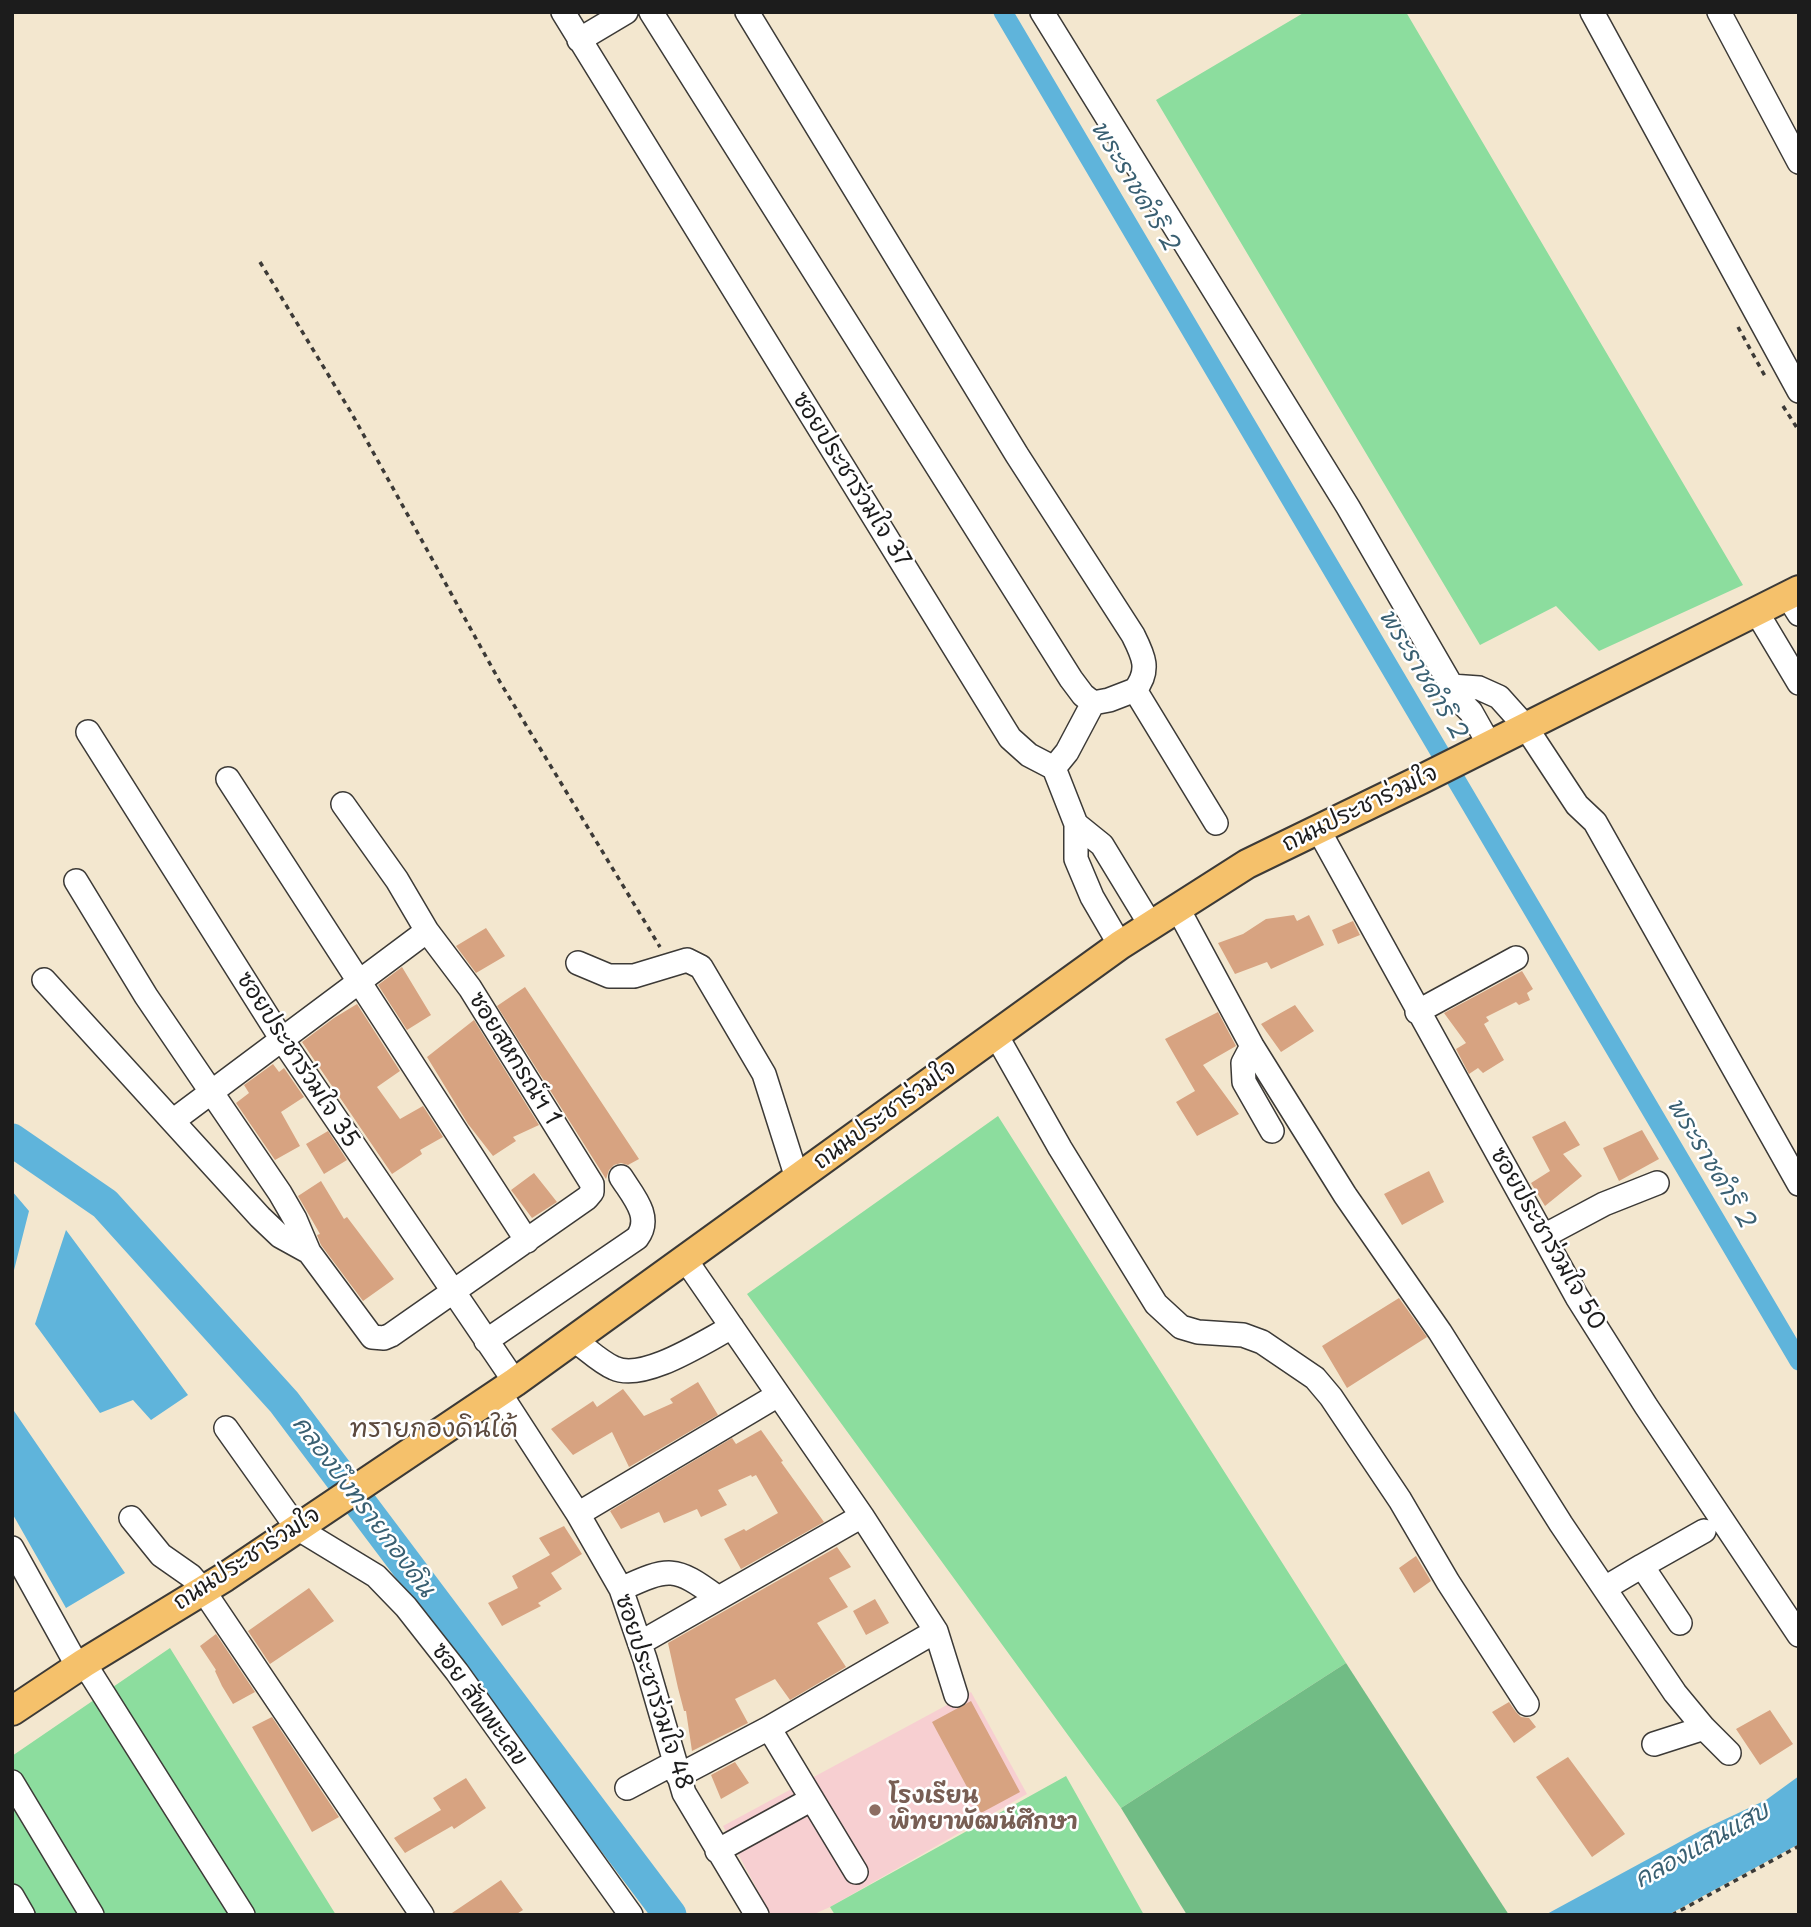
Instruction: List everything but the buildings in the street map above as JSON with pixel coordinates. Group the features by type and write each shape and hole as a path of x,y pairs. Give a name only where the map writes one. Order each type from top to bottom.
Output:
{"main road":[{"name":"ถนนประชาร่วมใจ","path":"12,1711 203,1590 507,1387 1120,945 1177,907 1247,864 1756,611 1795,600"}],"street":[{"name":"ซอยประชาร่วมใจ 37","path":"563,12 1010,738 1029,755 1054,768"},
{"path":"579,40 625,12"},
{"path":"651,12 1071,679 1083,695 1093,702 1109,700 1135,690 1145,672 1144,658 1133,635 1010,443 747,12"},
{"path":"1042,12 1340,495 1451,686 1471,712 1482,748"},
{"path":"1592,12 1799,391"},
{"path":"1719,12 1799,162"},
{"path":"1756,611 1799,682"},
{"path":"1451,686 1479,688 1499,697 1525,726 1577,805 1595,822 1799,1184"},
{"path":"1135,690 1216,823"},
{"path":"1093,702 1067,752 1054,768 1076,824 1076,859 1092,897 1120,945"},
{"name":"ซอยประชาร่วมใจ 35","path":"88,732 281,1038 486,1341 507,1387"},
{"path":"76,881 146,996 280,1193 309,1252 372,1337 384,1338 391,1335 527,1241 228,779"},
{"name":"ซอยสหกรณ์ฯ 1","path":"343,804 397,880 427,931 470,988 590,1180 592,1192 587,1198 527,1241"},
{"path":"1076,824 1102,845 1150,924"},
{"name":"ซอยประชาร่วมใจ 50","path":"1318,830 1577,1297 1646,1406 1799,1635"},
{"path":"1177,907 1252,1046 1345,1195 1440,1332 1675,1693 1729,1753"},
{"path":"174,1120 427,931"},
{"path":"1417,1012 1516,958"},
{"path":"578,962 608,976 635,976 687,960 701,967 764,1074 797,1178"},
{"path":"44,980 260,1217 280,1236 309,1252"},
{"path":"996,1035 1060,1148 1156,1304 1181,1327 1198,1332 1243,1335 1262,1342 1315,1378 1331,1397 1400,1500 1448,1582 1527,1704"},
{"path":"1252,1046 1243,1063 1244,1082 1272,1132"},
{"path":"486,1341 637,1238 643,1230 644,1220 639,1205 621,1177"},
{"path":"1544,1236 1604,1204 1657,1183"},
{"path":"685,1259 862,1516 936,1630 956,1695"},
{"path":"573,1339 615,1369 645,1369 666,1362 732,1327"},
{"name":"ซอยประชาร่วมใจ 48","path":"507,1387 621,1589 640,1643 684,1793 754,1908"},
{"path":"578,1514 778,1395"},
{"path":"226,1428 297,1528"},
{"path":"640,1643 862,1516"},
{"path":"131,1518 161,1555 191,1576 203,1590 422,1915"},
{"name":"ซอย สัพพะเลข","path":"297,1528 376,1576 406,1607 457,1672 631,1915"},
{"path":"1605,1588 1704,1531"},
{"path":"12,1548 81,1665 243,1915"},
{"path":"1642,1566 1680,1623"},
{"path":"621,1589 653,1574 668,1572 690,1579 718,1597"},
{"path":"627,1788 769,1728 936,1630"},
{"path":"769,1728 856,1872"},
{"path":"1654,1744 1704,1728"},
{"path":"12,1782 92,1915"},
{"path":"717,1851 812,1799"},
{"path":"12,1896 23,1915"},
{"path":"754,1908 776,1915"}],"path":[{"path":"260,262 352,414 500,682 670,964"},
{"path":"1672,1915 1799,1846"}],"shaded area":[{"name":"โรงเรียน พิทยาพัฒน์ศึกษา","path":"971,1692 1027,1794 830,1907 812,1915 771,1915 723,1826"}],"green space":[{"path":"1305,12 1406,12 1743,585 1599,651 1556,606 1480,645 1156,100"},
{"path":"998,1116 1346,1663 1121,1808 747,1294"},
{"path":"170,1648 336,1915 12,1915 12,1756"},
{"path":"1346,1663 1509,1915 1187,1915 1121,1808"},
{"path":"1066,1776 1144,1915 835,1915 830,1907"}],"water":[{"path":"12,1191 29,1211 12,1278"},
{"path":"66,1230 188,1395 151,1420 133,1400 100,1413 35,1324"},
{"path":"12,1408 125,1573 66,1608 12,1513"},
{"name":"คลองแสนแสบ","path":"1799,1776 1799,1844 1668,1915 1545,1915 1700,1831 1766,1800"}],"waterway":[{"name":"พระราชดำริ 2","path":"1003,12 1799,1361"},
{"name":"คลองบึงทรายกองดิน","path":"12,1140 105,1204 284,1402 670,1915"}],"place":[{"name":"โรงเรียน พิทยาพัฒน์ศึกษา","path":"875,1810"}],"district":[{"name":"ทรายกองดินใต้","path":"434,1430"}]}
